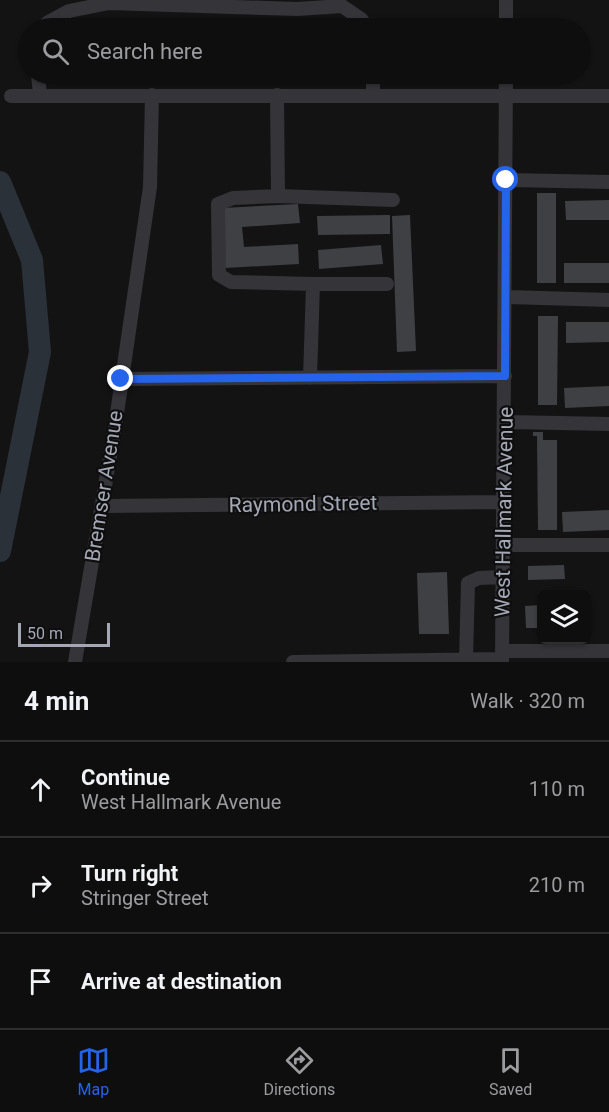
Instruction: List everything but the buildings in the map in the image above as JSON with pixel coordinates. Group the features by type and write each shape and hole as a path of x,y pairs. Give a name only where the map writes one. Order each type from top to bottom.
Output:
{"street":[{"path":"506,0 506,18"},
{"path":"56,18 69,11 110,3 297,9 342,6 360,18"},
{"path":"39,84 40,95"},
{"path":"373,84 373,96"},
{"name":"West Hallmark Avenue","path":"502,658 506,84"},
{"name":"Bremser Avenue","path":"75,662 150,187 152,95"},
{"path":"277,95 277,191"},
{"path":"11,96 609,96"},
{"path":"506,180 609,182"},
{"path":"387,284 231,282 219,275 218,204 233,198 277,191 393,200"},
{"path":"310,378 313,284"},
{"path":"506,297 609,300"},
{"path":"121,379 505,376"},
{"path":"505,422 609,424"},
{"name":"Raymond Street","path":"101,506 504,502"},
{"path":"504,545 609,545"},
{"path":"466,660 468,583 479,578 503,578"},
{"path":"293,662 466,660 609,651"}],"waterway":[{"path":"0,182 32,260 40,352 0,551"}],"route":[{"path":"121,379 505,376 506,180"}]}
